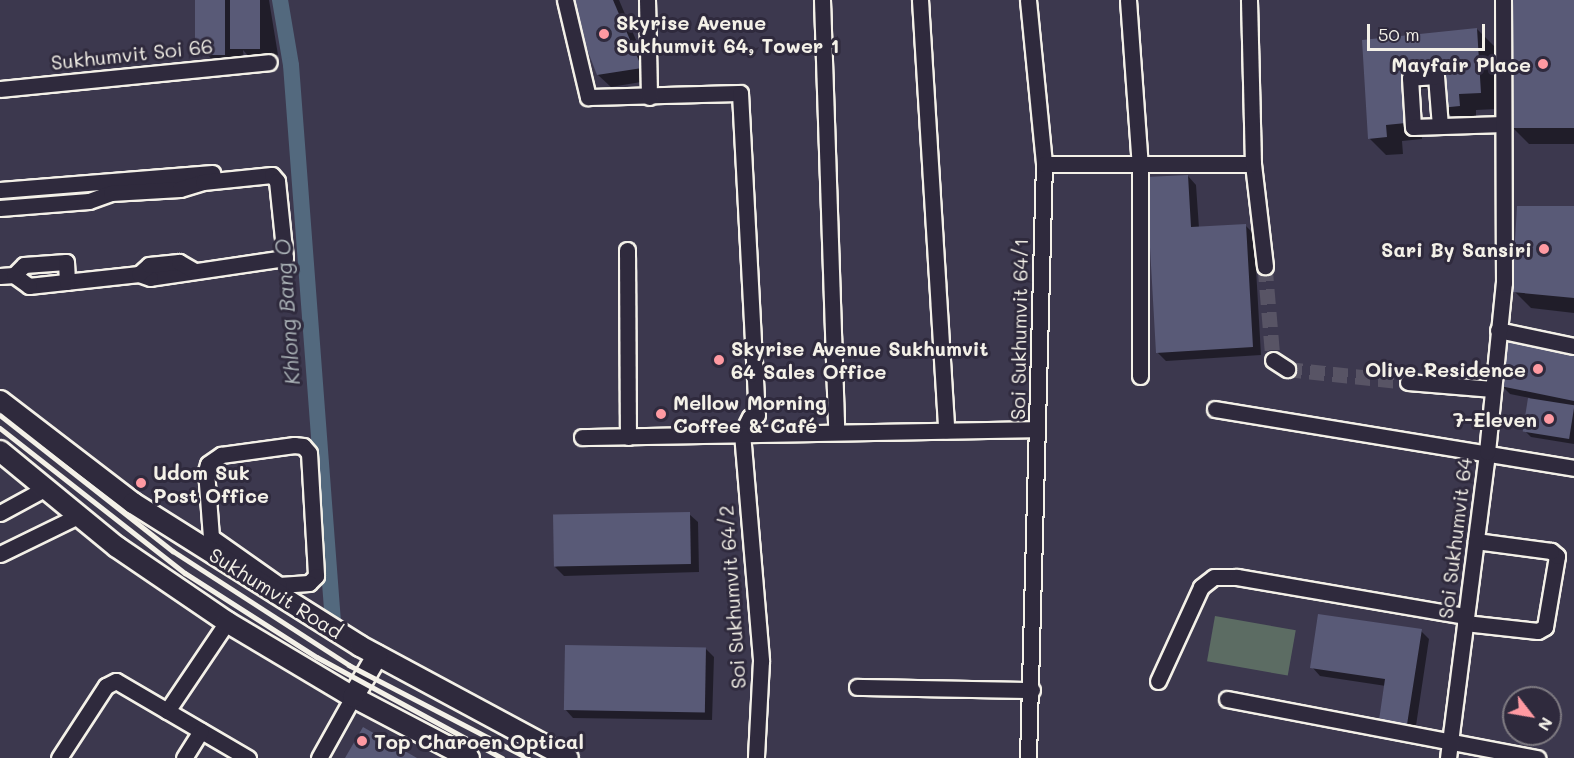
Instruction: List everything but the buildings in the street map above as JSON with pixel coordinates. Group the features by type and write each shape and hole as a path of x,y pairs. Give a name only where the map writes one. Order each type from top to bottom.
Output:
{"main road":[{"name":"Sukhumvit Road","path":"0,401 133,503 241,566 377,656 568,758"},
{"path":"0,451 117,547 227,622 353,697 469,758"},
{"path":"353,697 377,656"}],"street":[{"path":"565,0 588,97 740,93 757,415 750,417 742,433"},
{"path":"647,0 649,97"},
{"path":"822,0 836,432"},
{"path":"920,0 946,430"},
{"name":"Soi Sukhumvit 64/1","path":"1028,0 1044,164 1032,690 1028,758"},
{"path":"1128,0 1140,166 1140,376"},
{"path":"1249,0 1253,164 1265,266"},
{"name":"Soi Sukhumvit 64","path":"1448,751 1487,452 1504,283 1503,0"},
{"name":"Sukhumvit Soi 66","path":"0,89 269,62"},
{"path":"1440,126 1503,124"},
{"path":"1044,164 1140,166 1253,164"},
{"path":"0,190 260,169"},
{"path":"0,208 89,201 111,193 180,189 203,182 275,178 284,260 193,270 181,276 150,278 139,274 28,286 7,275"},
{"path":"627,250 628,437"},
{"path":"1498,330 1574,346"},
{"path":"1274,360 1287,369"},
{"path":"1408,382 1493,389"},
{"path":"1215,409 1574,468"},
{"path":"582,437 1037,429"},
{"name":"Soi Sukhumvit 64/2","path":"742,433 761,661 756,758"},
{"path":"303,446 309,453 316,576 309,583 279,585 241,566 211,537 208,464 221,456 303,446"},
{"path":"0,513 46,488"},
{"path":"0,554 80,515"},
{"path":"1158,681 1201,587 1214,577 1237,578 1465,620 1538,631 1545,627 1557,556 1551,551 1476,541"},
{"path":"167,711 227,622"},
{"path":"58,758 106,686 116,681 248,758"},
{"path":"857,687 1032,690"},
{"path":"319,758 353,697"},
{"path":"1227,699 1448,751 1537,758"},
{"path":"184,758 201,731"}],"green space":[{"path":"1215,616 1296,630 1288,676 1207,661"}],"waterway":[{"name":"Khlong Bang O","path":"280,0 291,65 333,622"}],"tunnel":[{"path":"1265,266 1273,360"},
{"path":"1287,369 1408,382"}],"railway":[{"path":"0,415 173,551 349,665 528,758"},
{"path":"0,428 185,573 317,657 502,758"}],"place":[{"name":"Skyrise Avenue Sukhumvit 64, Tower 1","path":"604,34"},
{"name":"Mayfair Place","path":"1543,64"},
{"name":"Sari By Sansiri","path":"1544,249"},
{"name":"Skyrise Avenue Sukhumvit 64 Sales Office","path":"719,360"},
{"name":"Olive Residence","path":"1538,369"},
{"name":"Mellow Morning Coffee & Café","path":"661,414"},
{"name":"7-Eleven","path":"1549,419"},
{"name":"Udom Suk Post Office","path":"141,483"},
{"name":"Top Charoen Optical","path":"362,741"}]}
